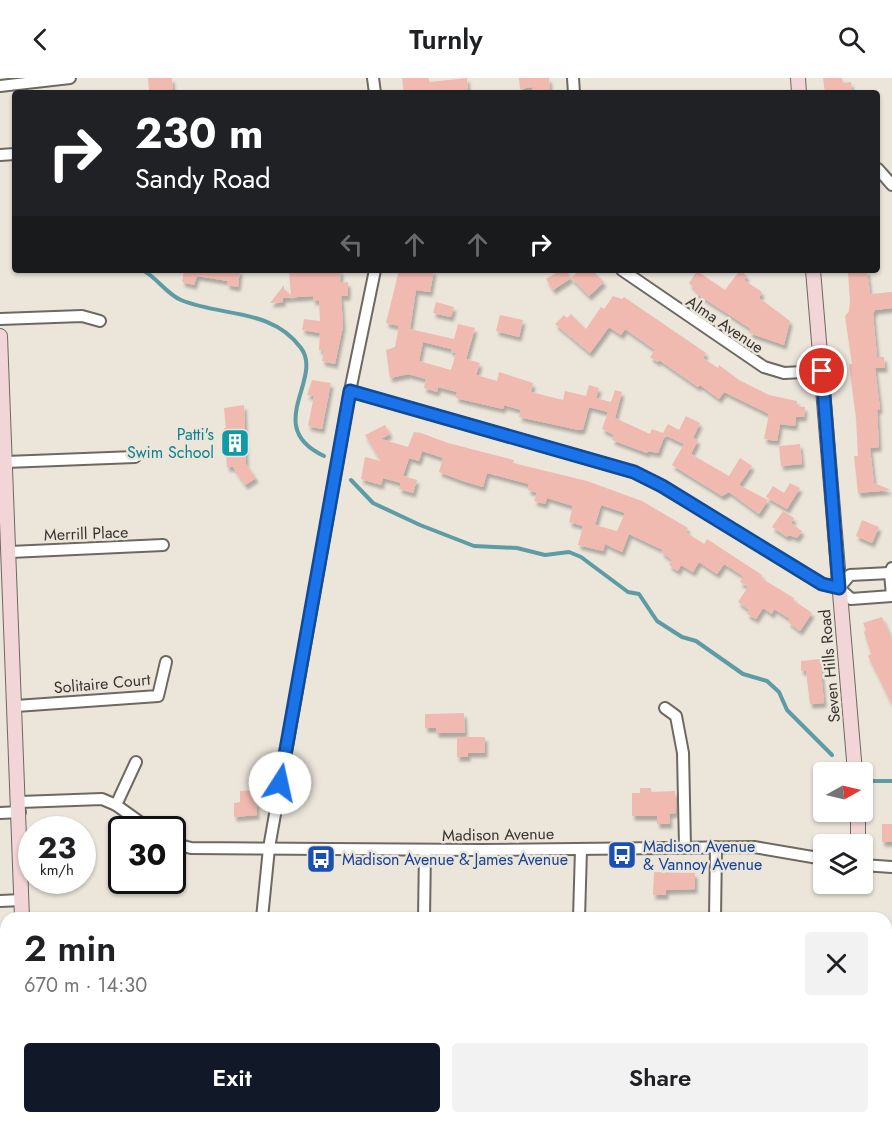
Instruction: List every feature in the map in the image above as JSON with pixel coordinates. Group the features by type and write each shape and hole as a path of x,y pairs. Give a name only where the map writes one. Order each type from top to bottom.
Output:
{"street":[{"path":"0,86 70,78"},
{"path":"880,171 892,185"},
{"path":"263,912 269,848 350,391 374,273"},
{"name":"Alma Avenue","path":"626,273 764,367 784,373 822,371"},
{"name":"Seven Hills Road","path":"813,273 854,762"},
{"path":"0,319 82,316 100,321"},
{"path":"0,336 6,462 6,548 16,706 22,912"},
{"path":"350,391 634,472 662,486 822,584 839,588 851,599 892,596 891,570 850,575 839,588"},
{"path":"6,462 135,457"},
{"name":"Merrill Place","path":"6,548 163,545"},
{"name":"Solitaire Court","path":"16,706 158,696 166,662"},
{"path":"665,708 676,716 681,738 685,846"},
{"path":"116,805 136,762"},
{"path":"0,813 20,807 94,799 116,805 131,816"},
{"name":"Madison Avenue","path":"186,847 425,850 685,846 778,849 813,857"},
{"path":"715,912 716,847"},
{"path":"579,912 581,849"},
{"path":"424,912 425,850"},
{"path":"873,866 892,867"},
{"path":"0,901 22,900"}],"building":[{"path":"148,78 172,78 173,90 149,90"},
{"path":"402,78 429,78 429,82 467,78 468,90 404,90"},
{"path":"519,78 549,78 550,89 532,90 532,87 520,89"},
{"path":"823,78 842,78 843,83 851,82 852,90 825,90"},
{"path":"184,273 240,273 238,287 227,285 228,281 197,276 194,285 182,282"},
{"path":"289,273 341,273 340,283 348,282 348,296 341,296 343,326 335,364 322,361 324,351 319,350 320,333 302,330 304,319 320,321 319,300 313,301 313,296 283,298 283,302 270,303 284,285 284,289 291,295"},
{"path":"398,273 433,273 430,292 416,290 410,329 454,339 458,324 475,328 466,359 480,363 476,375 497,381 499,372 533,383 531,392 563,400 565,391 586,396 589,385 599,388 596,398 611,402 615,390 622,392 615,418 650,434 652,429 663,433 668,424 679,430 686,416 700,423 693,438 698,440 691,454 729,476 740,458 752,466 739,485 768,500 759,514 729,492 722,496 672,465 684,444 665,435 658,453 648,451 647,453 612,440 614,435 602,429 608,412 589,407 583,429 579,430 519,417 521,410 504,405 503,409 456,398 457,392 438,387 437,392 424,388 426,379 408,374 390,378 386,350 395,347 399,326 386,323","holes":["423,342 451,349 451,352 456,353 451,370 419,361"]},
{"path":"556,273 568,273 571,278 553,290 546,279"},
{"path":"576,273 595,273 604,282 589,296 571,278"},
{"path":"696,273 700,273 725,290 738,273 747,276 744,280 762,292 759,298 790,321 784,345 749,333 751,329 694,292 696,290 689,283"},
{"path":"848,273 867,273 870,294 892,292 892,308 875,310 873,314 877,357 884,357 885,368 875,368 880,409 877,410 879,447 870,448 874,483 891,490 858,493 854,456 858,456 856,418 849,364 852,364 845,316 849,311"},
{"path":"613,296 622,299 624,297 706,353 703,358 718,368 719,365 739,380 769,395 797,401 797,406 805,407 804,417 796,417 795,426 780,424 777,441 764,439 769,414 724,392 719,399 700,385 698,387 659,360 658,362 650,357 655,350 625,329 621,335 609,327 590,353 555,324 564,315 567,318 571,314 586,329 601,307 604,309"},
{"path":"436,302 454,307 451,317 433,313"},
{"path":"500,315 523,320 519,337 496,331"},
{"path":"312,380 331,383 322,429 308,426 314,396 307,395"},
{"name":"Patti's Swim School","path":"244,405 246,464 256,478 245,485 233,467 227,467 224,428 226,428 224,408"},
{"path":"385,425 390,434 381,439 408,447 414,432 421,433 448,443 514,460 513,463 587,481 642,501 688,528 686,531 690,535 704,544 707,539 762,575 761,578 794,598 793,600 812,613 800,631 788,622 790,619 774,609 772,614 763,608 756,619 747,614 749,610 738,602 748,587 740,582 743,576 724,564 717,574 699,562 693,572 681,565 678,571 669,565 672,560 661,552 663,550 629,534 622,552 605,544 603,551 578,545 583,526 569,522 573,506 547,498 545,504 534,501 537,493 528,490 529,484 487,473 483,487 463,481 439,472 443,458 422,451 419,461 409,458 403,476 417,480 413,493 399,489 401,483 383,478 381,485 361,479 365,457 381,461 365,435","holes":["601,505 625,513 617,531 595,525"]},
{"path":"800,444 802,464 781,466 779,446"},
{"path":"790,483 800,488 787,509 766,497 773,486 784,493"},
{"path":"783,511 794,518 791,523 802,531 797,538 789,535 787,537 772,527"},
{"path":"862,520 879,527 872,543 856,536"},
{"path":"882,617 892,640 892,705 868,656 871,654 864,632 866,630 863,623"},
{"path":"820,659 824,703 810,704 806,671 801,671 801,661"},
{"path":"464,713 465,733 436,733 436,728 425,728 425,714"},
{"path":"457,737 485,737 485,753 468,753 468,757 457,757"},
{"path":"640,788 651,788 651,792 675,791 676,813 669,814 670,824 657,824 657,816 632,816 632,793 640,793"},
{"path":"256,790 257,815 234,817 234,803 240,802 240,791"},
{"path":"882,824 892,824 892,842 882,842"},
{"path":"654,872 695,873 695,889 666,890 666,895 653,895"}],"waterway":[{"path":"146,273 181,300 246,315 276,326 289,335 301,348 306,360 306,374 296,417 297,431 306,444 324,456"},
{"path":"351,480 373,503 420,525 474,546 517,548 545,555 569,552 581,557 628,592 639,594 657,621 682,637 696,641 743,674 767,681 779,692 787,710 832,755"},
{"path":"873,781 892,781"}],"place":[{"name":"Patti's Swim School","path":"235,443"},
{"name":"Madison Avenue & Vannoy Avenue","path":"622,855"},
{"name":"Madison Avenue & James Avenue","path":"321,859"}],"route":[{"path":"280,783 350,391 634,472 662,486 822,584 839,588 822,371"}]}
